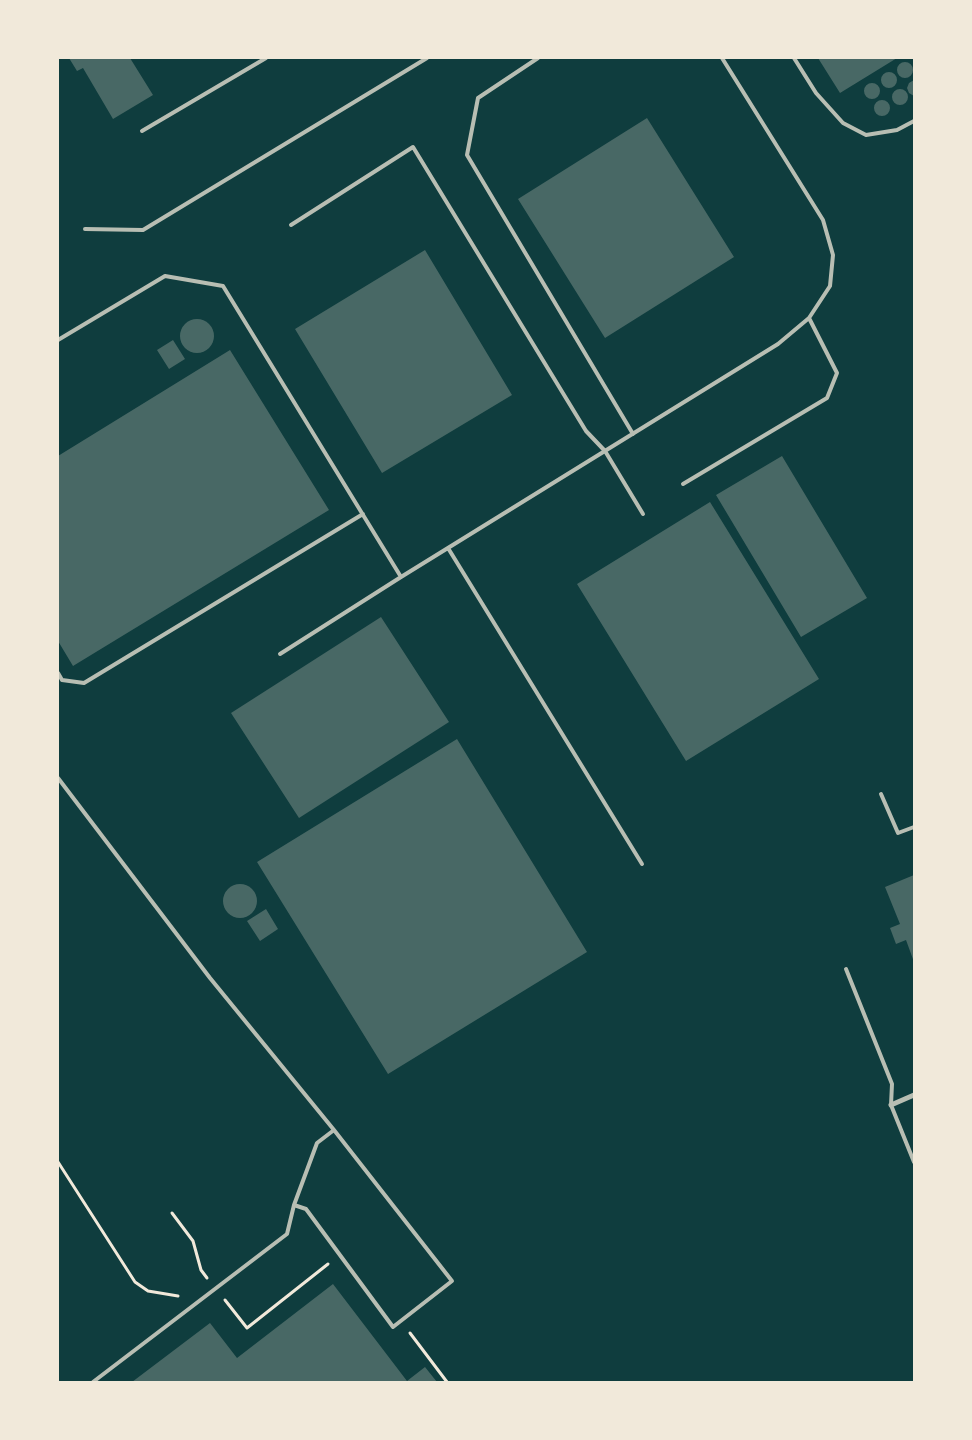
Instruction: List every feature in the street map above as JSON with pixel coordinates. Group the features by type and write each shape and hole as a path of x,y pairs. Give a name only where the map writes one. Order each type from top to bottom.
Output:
{"street":[{"path":"891,1105 914,1095"}],"lane":[{"path":"142,131 266,58"},
{"path":"85,229 143,230 427,58"},
{"path":"538,58 478,98 467,155 633,434"},
{"path":"280,654 778,344 809,318 830,286 833,255 823,220 722,58"},
{"path":"794,58 816,93 843,123 866,135 897,130 914,122"},
{"path":"291,225 413,147 586,431 604,452 643,514"},
{"path":"58,340 164,276 224,286 401,577"},
{"path":"683,484 828,398 837,373 809,318"},
{"path":"58,673 62,680 84,683 363,514"},
{"path":"448,548 642,864"},
{"path":"58,778 210,978 334,1130 452,1281 393,1327 306,1209 294,1205"},
{"path":"881,794 898,834 914,827"},
{"path":"846,968 892,1084 891,1105 914,1162"},
{"path":"93,1382 287,1234 294,1205 317,1143 334,1130"}],"path":[{"path":"58,1162 136,1282 148,1291 177,1296 184,1291"},
{"path":"198,1281 206,1276"},
{"path":"401,1320 447,1382"}],"building":[{"path":"69,58 130,58 153,95 113,119 83,68 77,71"},
{"path":"818,58 897,58 840,93"},
{"path":"905,62 911,64 913,70 911,76 905,78 899,76 897,70 899,64"},
{"path":"889,72 895,74 897,80 895,86 889,88 883,86 881,80 883,74"},
{"path":"914,80 914,96 909,93 907,88 909,83"},
{"path":"872,83 880,91 872,99 864,91"},
{"path":"900,89 906,91 908,97 906,103 900,105 894,103 892,97 894,91"},
{"path":"882,100 888,102 890,108 888,114 882,116 876,114 874,108 876,102"},
{"path":"647,118 734,257 605,338 518,199"},
{"path":"425,250 512,395 382,473 295,329"},
{"path":"197,319 209,324 214,336 209,348 197,353 185,348 180,336 185,324"},
{"path":"173,340 185,359 169,369 157,350"},
{"path":"230,350 329,510 73,666 58,641 58,456"},
{"path":"782,456 867,598 801,637 716,495"},
{"path":"710,502 819,679 686,761 577,584"},
{"path":"381,617 449,722 299,818 231,713"},
{"path":"457,739 587,952 388,1074 257,862"},
{"path":"914,875 914,962 906,940 896,944 890,928 900,924 885,887"},
{"path":"240,884 252,889 257,901 252,913 240,918 228,913 223,901 228,889"},
{"path":"266,909 278,929 260,941 247,921"},
{"path":"333,1284 407,1381 425,1367 437,1382 132,1382 210,1323 237,1358"}]}
